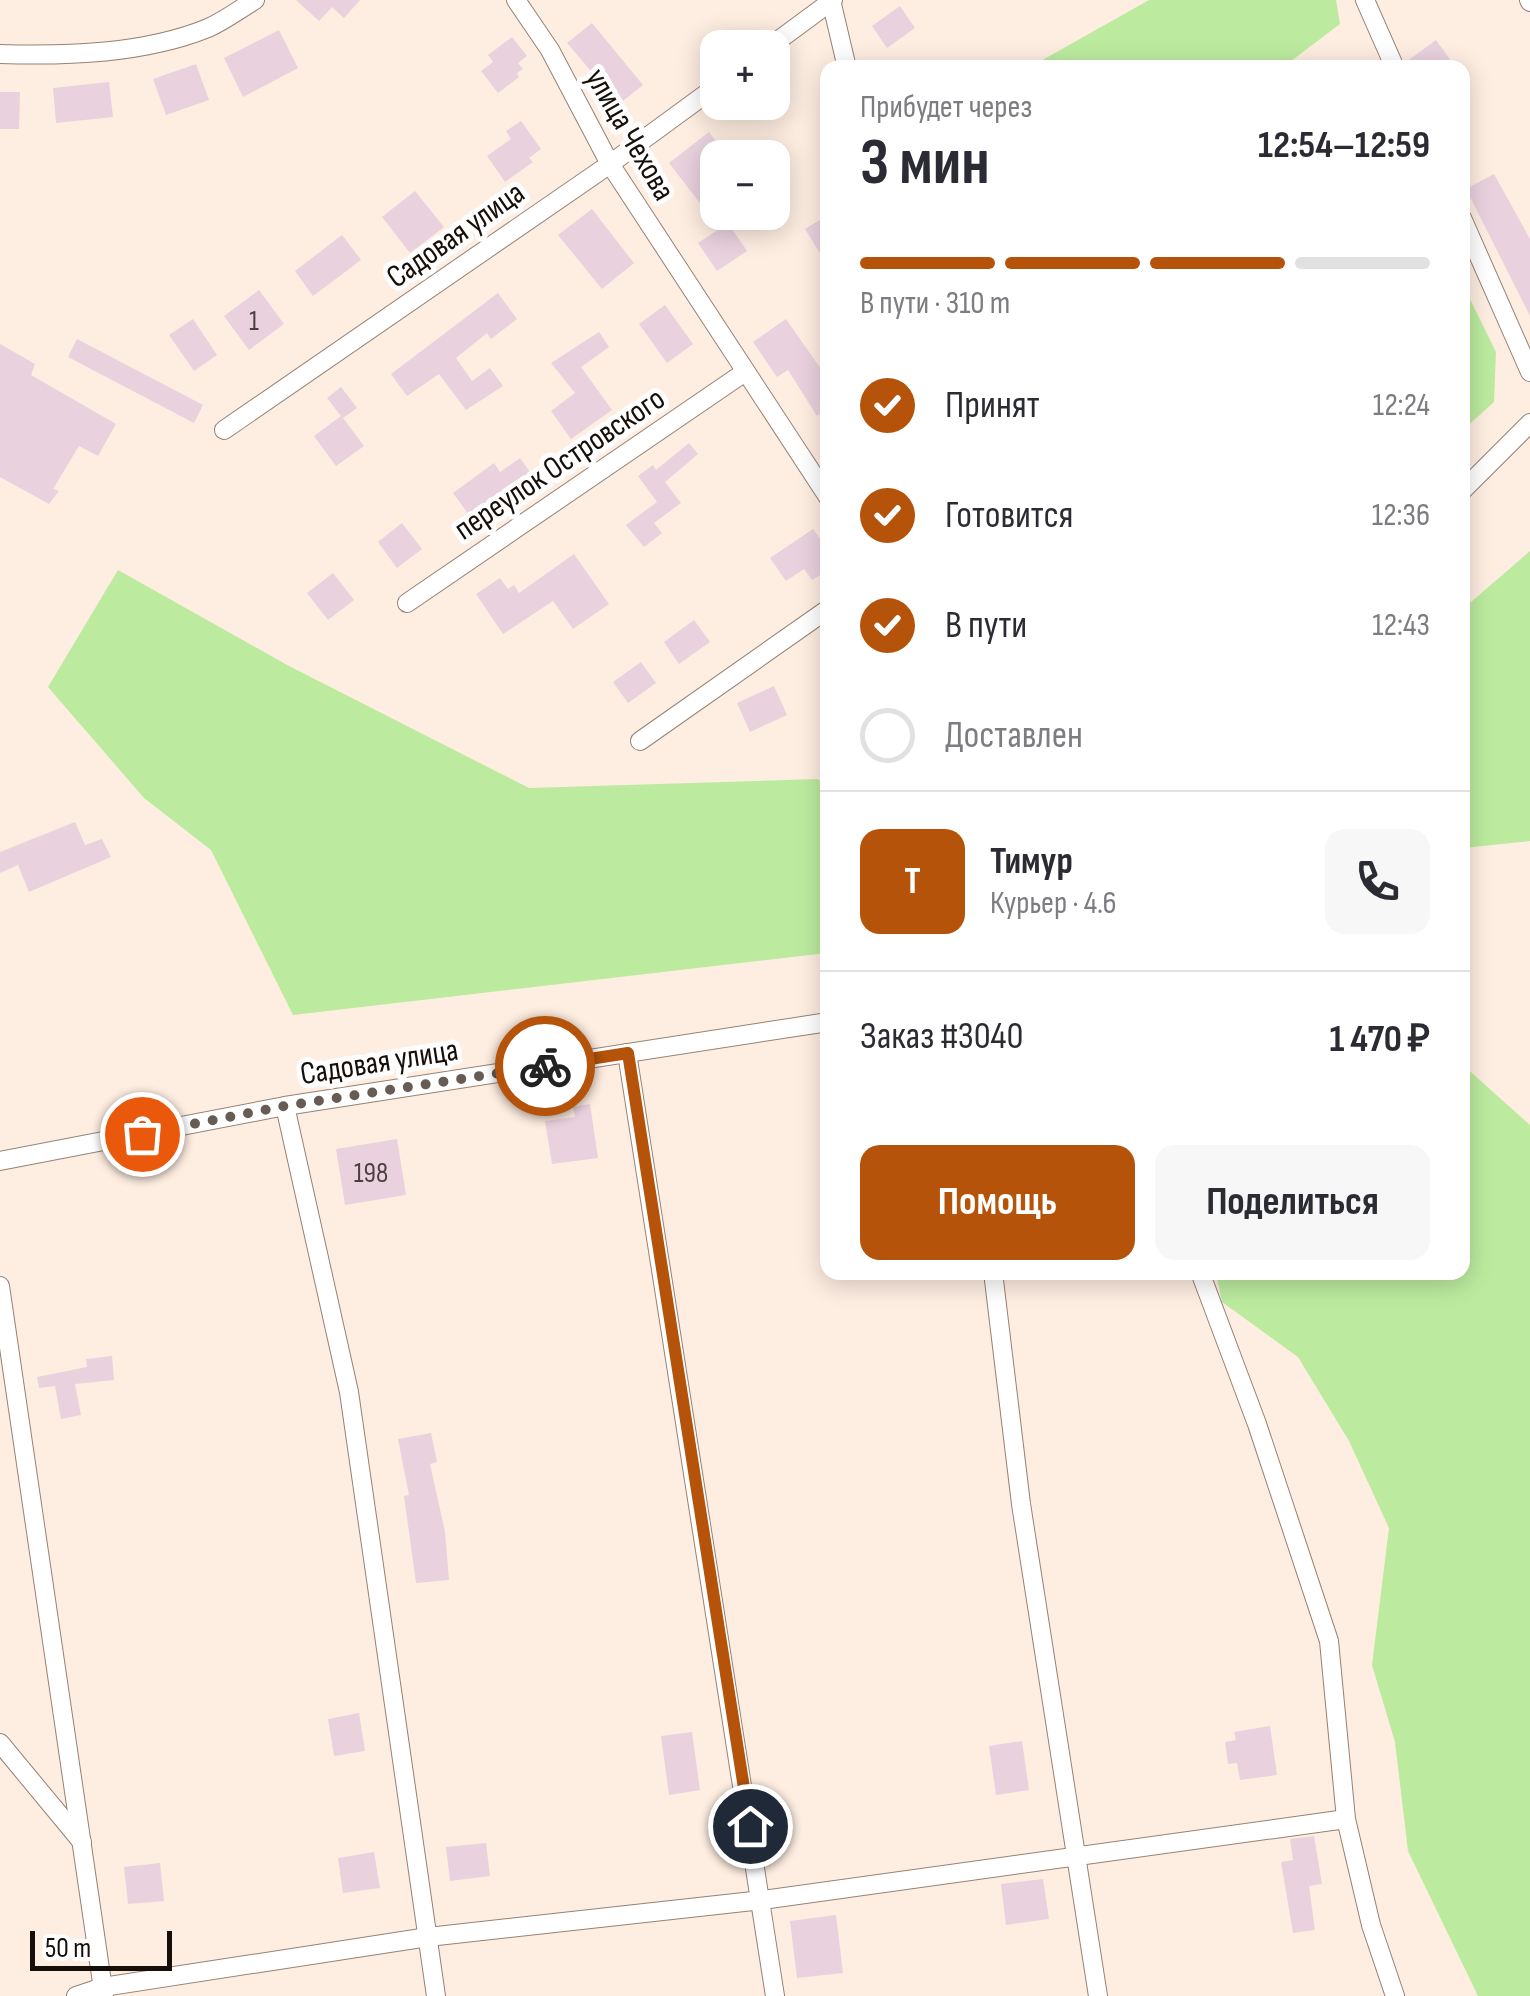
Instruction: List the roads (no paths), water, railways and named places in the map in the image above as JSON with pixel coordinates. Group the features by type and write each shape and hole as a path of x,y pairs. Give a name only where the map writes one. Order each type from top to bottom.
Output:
{"street":[{"path":"0,54 51,56 146,45 209,28 255,0"},
{"name":"улица Чехова","path":"516,0 550,50 610,164 820,485"},
{"path":"790,32 832,0 846,60"},
{"path":"1365,0 1391,60"},
{"name":"Садовая улица","path":"224,430 700,98"},
{"path":"1470,236 1530,372"},
{"name":"переулок Островского","path":"407,604 745,372"},
{"path":"1470,484 1530,423"},
{"path":"640,741 820,615"},
{"name":"Садовая улица","path":"0,1161 285,1106 820,1023"},
{"path":"628,1053 775,1996"},
{"path":"285,1106 350,1392 436,1996"},
{"path":"994,1280 1022,1504 1098,1996"},
{"path":"1203,1280 1257,1424 1328,1641 1346,1819 1371,1925 1395,1996"},
{"path":"0,1286 104,1991"},
{"path":"0,1743 83,1843"},
{"path":"76,1996 428,1937 762,1900 1346,1819"}]}
